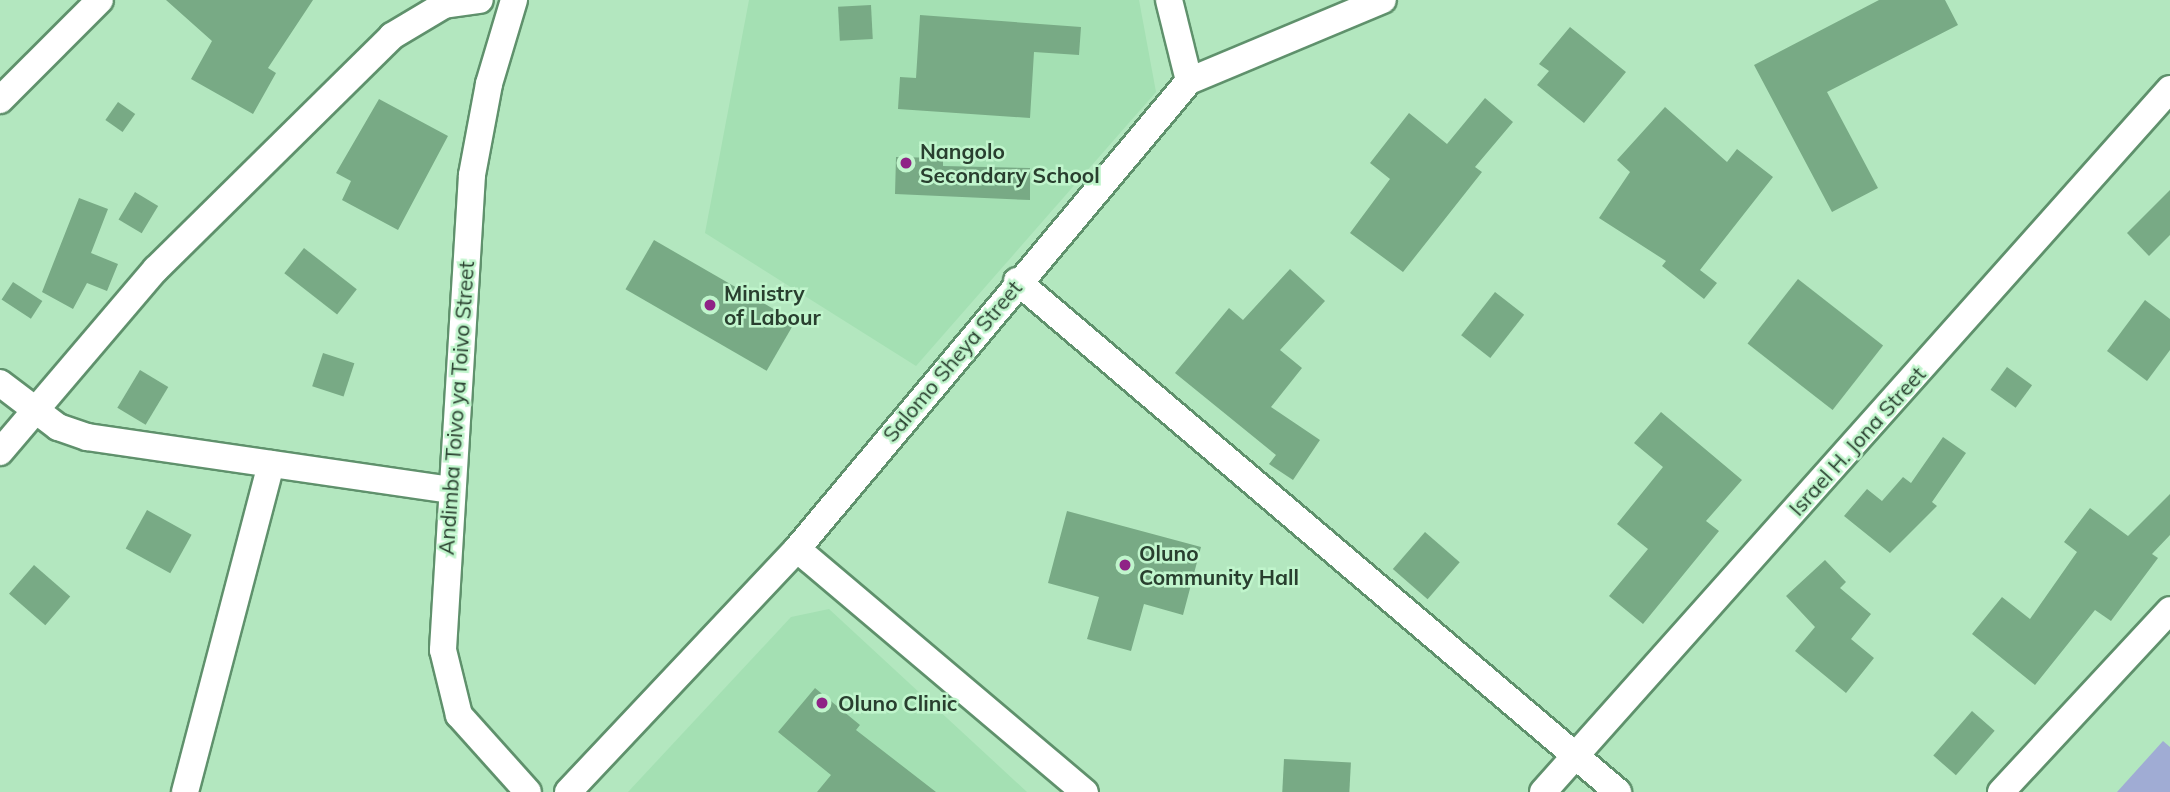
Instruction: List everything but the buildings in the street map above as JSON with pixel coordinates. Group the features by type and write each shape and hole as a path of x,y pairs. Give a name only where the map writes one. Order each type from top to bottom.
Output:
{"street":[{"path":"0,100 100,0"},
{"path":"0,452 156,269 391,36 443,5 481,0"},
{"name":"Andimba Toivo ya Toivo Street","path":"514,0 489,84 472,175 449,490 443,650 449,689 459,715 528,792"},
{"path":"1169,0 1189,81"},
{"name":"Salomo Sheya Street","path":"568,792 797,549 1017,281 1189,81 1383,0"},
{"name":"Israel H. Jona Street","path":"1543,792 2170,89"},
{"path":"1017,281 1618,792"},
{"path":"0,383 33,411 87,437 449,490"},
{"path":"185,792 271,464"},
{"path":"797,549 1085,792"},
{"path":"2001,792 2170,610"}],"shaded area":[{"name":"Nangolo Secondary School","path":"749,0 1139,0 1156,92 916,366 705,233"},
{"name":"Oluno Clinic","path":"829,609 1027,792 628,792 791,617"},
{"path":"2163,741 2170,747 2170,792 2117,792"}],"place":[{"name":"Nangolo Secondary School","path":"906,163"},
{"name":"Ministry of Labour","path":"710,305"},
{"name":"Oluno Community Hall","path":"1125,565"},
{"name":"Oluno Clinic","path":"822,703"}]}
